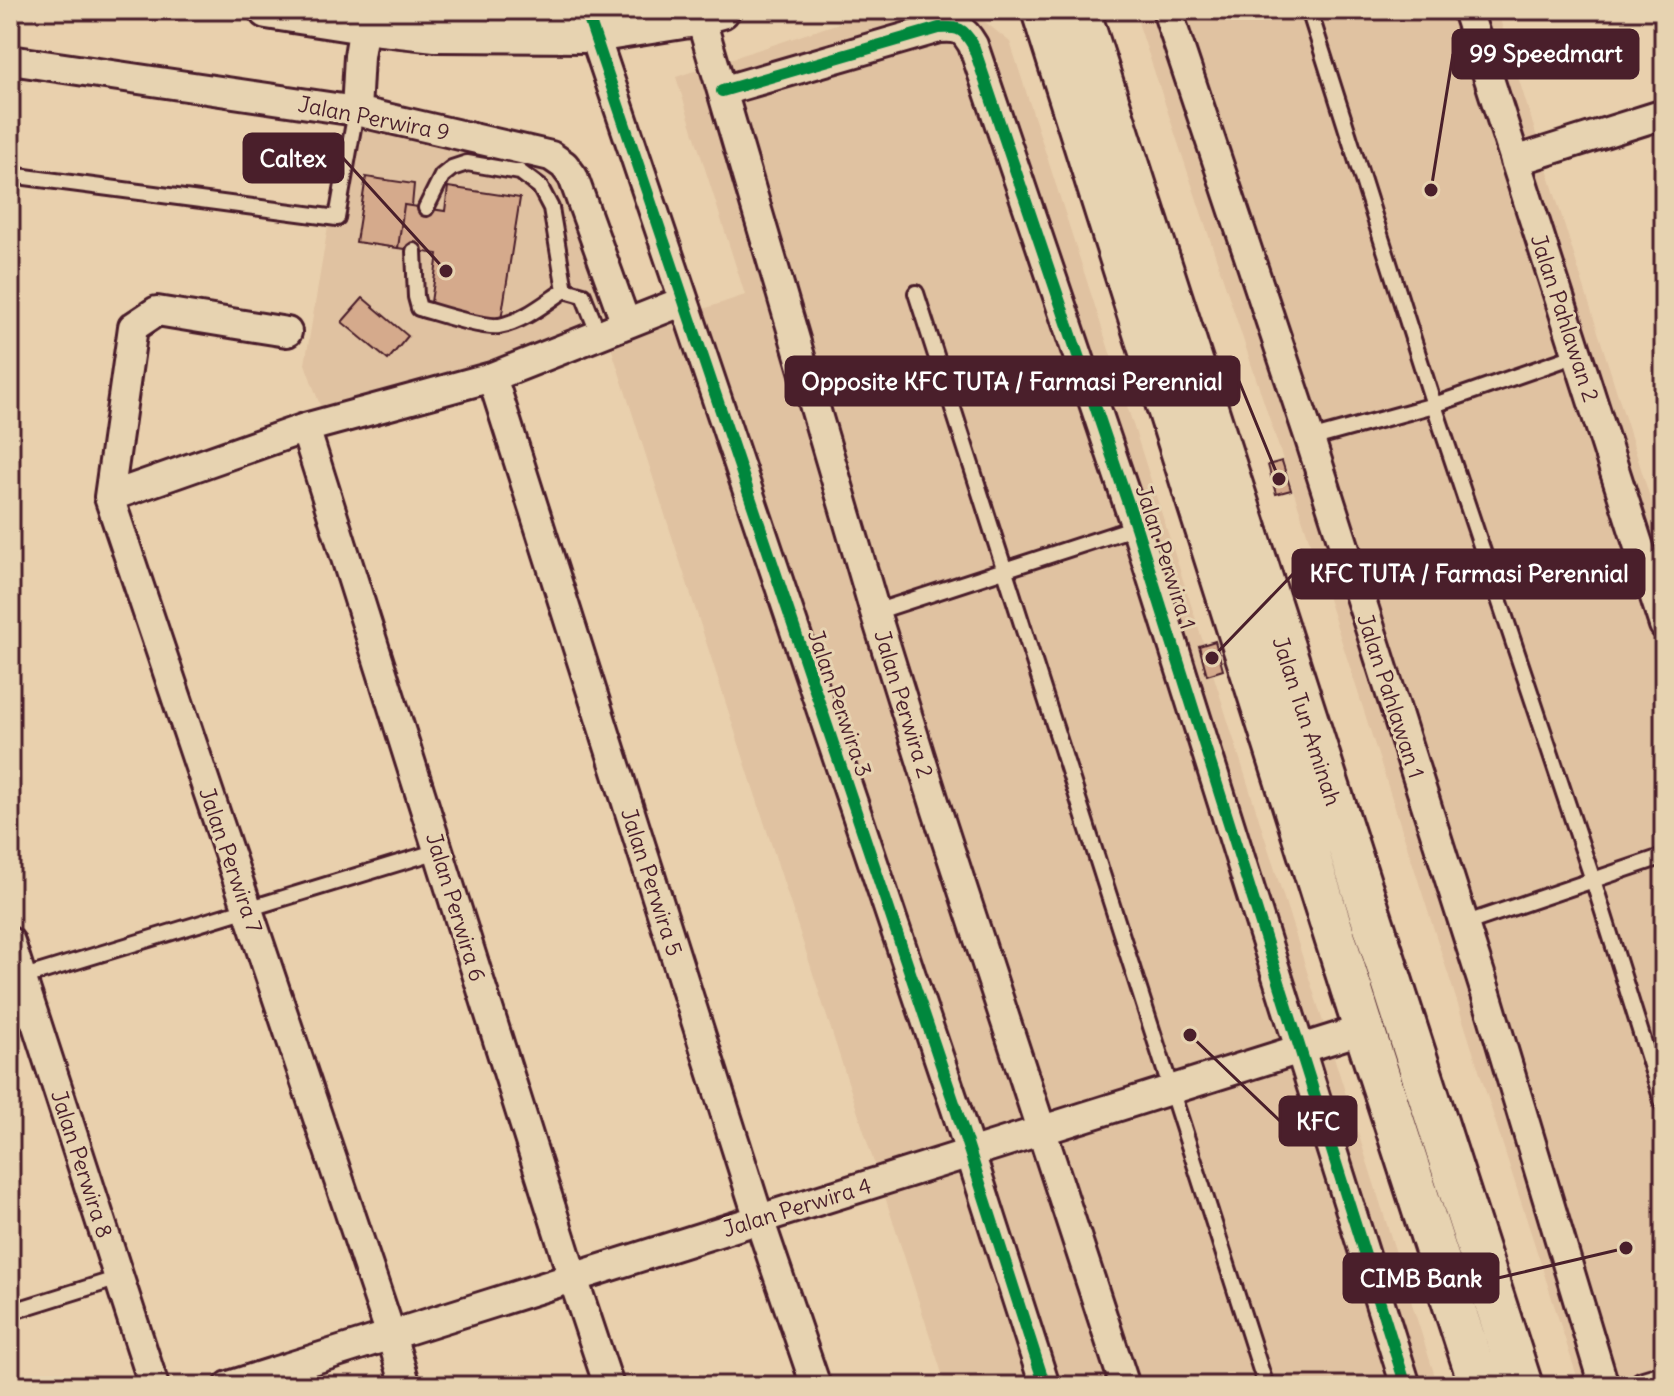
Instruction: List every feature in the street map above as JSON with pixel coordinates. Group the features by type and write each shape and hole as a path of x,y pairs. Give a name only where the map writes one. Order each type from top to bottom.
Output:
{"main road":[{"path":"1022,10 1066,86"},
{"name":"Jalan Tun Aminah","path":"1042,10 1480,1386"},
{"name":"Jalan Tun Aminah","path":"1079,10 1522,1386"},
{"path":"1092,10 1092,53"}],"street":[{"path":"267,10 436,33 713,12"},
{"name":"Jalan Pahlawan 1","path":"1167,10 1310,439 1485,990 1604,1386"},
{"name":"Jalan Pahlawan 2","path":"1467,10 1664,625"},
{"name":"Jalan Perwira 2","path":"713,12 731,88 875,612 1125,1386"},
{"name":"Jalan Perwira 3","path":"590,22 970,1153 1045,1386"},
{"path":"356,111 364,25"},
{"name":"Jalan Perwira 1","path":"731,88 939,28 956,27 966,33 973,45 1136,527 1406,1386"},
{"name":"Jalan Perwira 9","path":"10,60 356,111 551,156 564,165 573,177 626,324"},
{"path":"1515,161 1664,114"},
{"path":"109,497 305,428 492,377 684,301"},
{"name":"Jalan Perwira 7","path":"287,332 157,311 133,327 109,497 406,1386"},
{"name":"Jalan Perwira 5","path":"492,377 759,1219 816,1386"},
{"name":"Jalan Perwira 6","path":"305,428 609,1386"},
{"name":"Jalan Perwira 8","path":"10,942 21,978 22,1019 119,1278 154,1386"},
{"name":"Jalan Perwira 4","path":"229,1386 1364,1029"},
{"path":"1644,1386 1664,1380"}],"lane":[{"path":"1309,10 1434,405 1593,880 1664,1107"},
{"path":"10,175 337,218 356,111"},
{"path":"426,208 442,176 452,168 467,163 520,172 540,187 551,208 565,290"},
{"path":"414,251 419,308 457,319 497,326 529,315 565,290"},
{"path":"565,290 583,295 599,335"},
{"path":"916,293 1266,1386"},
{"path":"1310,439 1434,405 1577,355"},
{"path":"875,612 1136,527"},
{"path":"21,978 438,851"},
{"path":"1464,924 1664,856"},
{"path":"10,1312 119,1278"}],"shaded area":[{"path":"878,10 970,10 1010,42 1438,1386 946,1386 609,341 745,295 676,77"},
{"path":"1134,10 1497,10 1664,542 1664,1386 1580,1386 1298,505"},
{"path":"346,118 544,165 559,174 610,317 483,362 321,408 305,364"}],"building":[{"path":"366,177 414,184 412,206 404,205 398,248 356,242"},
{"path":"448,187 520,198 501,320 430,309 438,254 398,248 404,205 445,211"},
{"path":"363,298 408,336 388,360 342,322"},
{"path":"1282,461 1291,490 1276,494 1268,465"},
{"path":"1215,641 1223,670 1207,675 1199,646"}],"cycle path":[{"path":"586,10 956,1109 1045,1386"},
{"path":"722,91 939,28 960,30 973,45 1136,527 1406,1386"}],"place":[{"name":"99 Speedmart","path":"1431,190"},
{"name":"Caltex","path":"446,271"},
{"name":"Opposite KFC TUTA / Farmasi Perennial","path":"1279,479"},
{"name":"KFC TUTA / Farmasi Perennial","path":"1212,658"},
{"name":"KFC","path":"1190,1035"},
{"name":"CIMB Bank","path":"1626,1248"}]}
